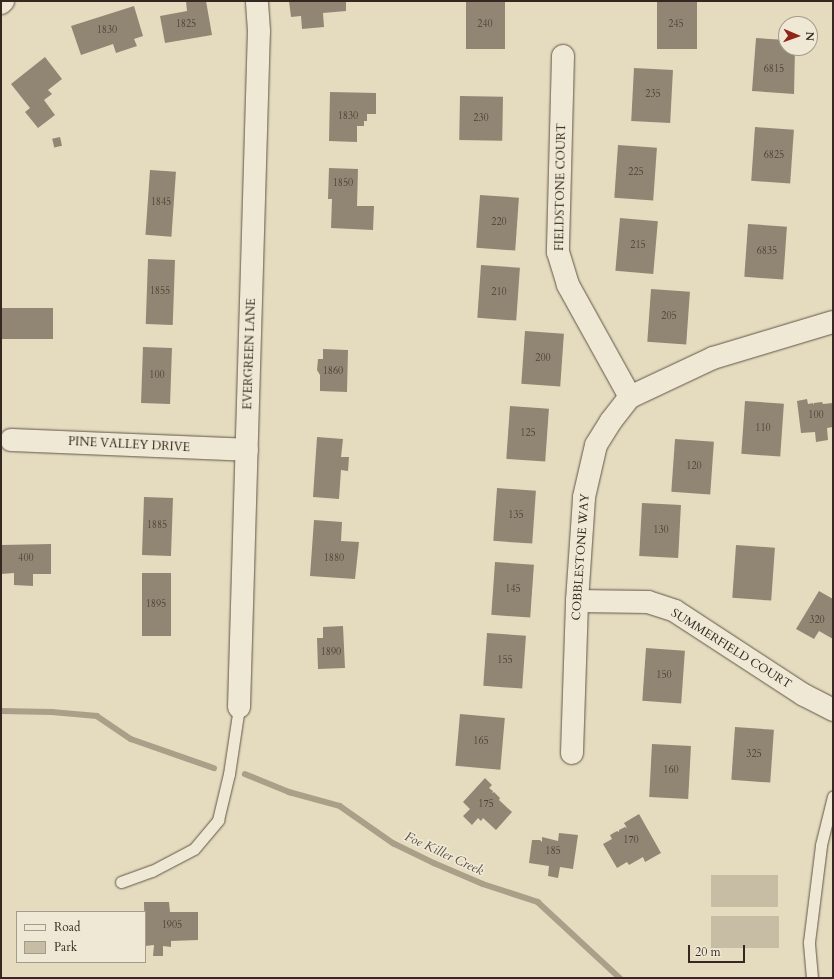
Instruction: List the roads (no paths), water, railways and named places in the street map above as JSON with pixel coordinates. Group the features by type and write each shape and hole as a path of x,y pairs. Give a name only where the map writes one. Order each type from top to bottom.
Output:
{"street":[{"name":"EVERGREEN LANE","path":"239,707 259,31 257,1"},
{"name":"FIELDSTONE COURT","path":"563,56 558,252 568,285 630,397"},
{"name":"COBBLESTONE WAY","path":"572,753 577,601 584,497 596,445 611,421 630,397 713,358 833,322"},
{"name":"PINE VALLEY DRIVE","path":"11,440 247,450"},
{"name":"SUMMERFIELD COURT","path":"577,601 648,602 675,611 798,691 833,710"}],"lane":[{"path":"121,882 152,871 194,849 218,820 229,774 239,707"},
{"path":"812,978 809,942 821,845 833,796"}],"waterway":[{"name":"Foe Killer Creek","path":"1,711 52,712 97,716 131,739 214,768"},
{"name":"Foe Killer Creek","path":"245,774 289,792 340,806 393,843 434,863 483,884 538,902 620,978"}]}
